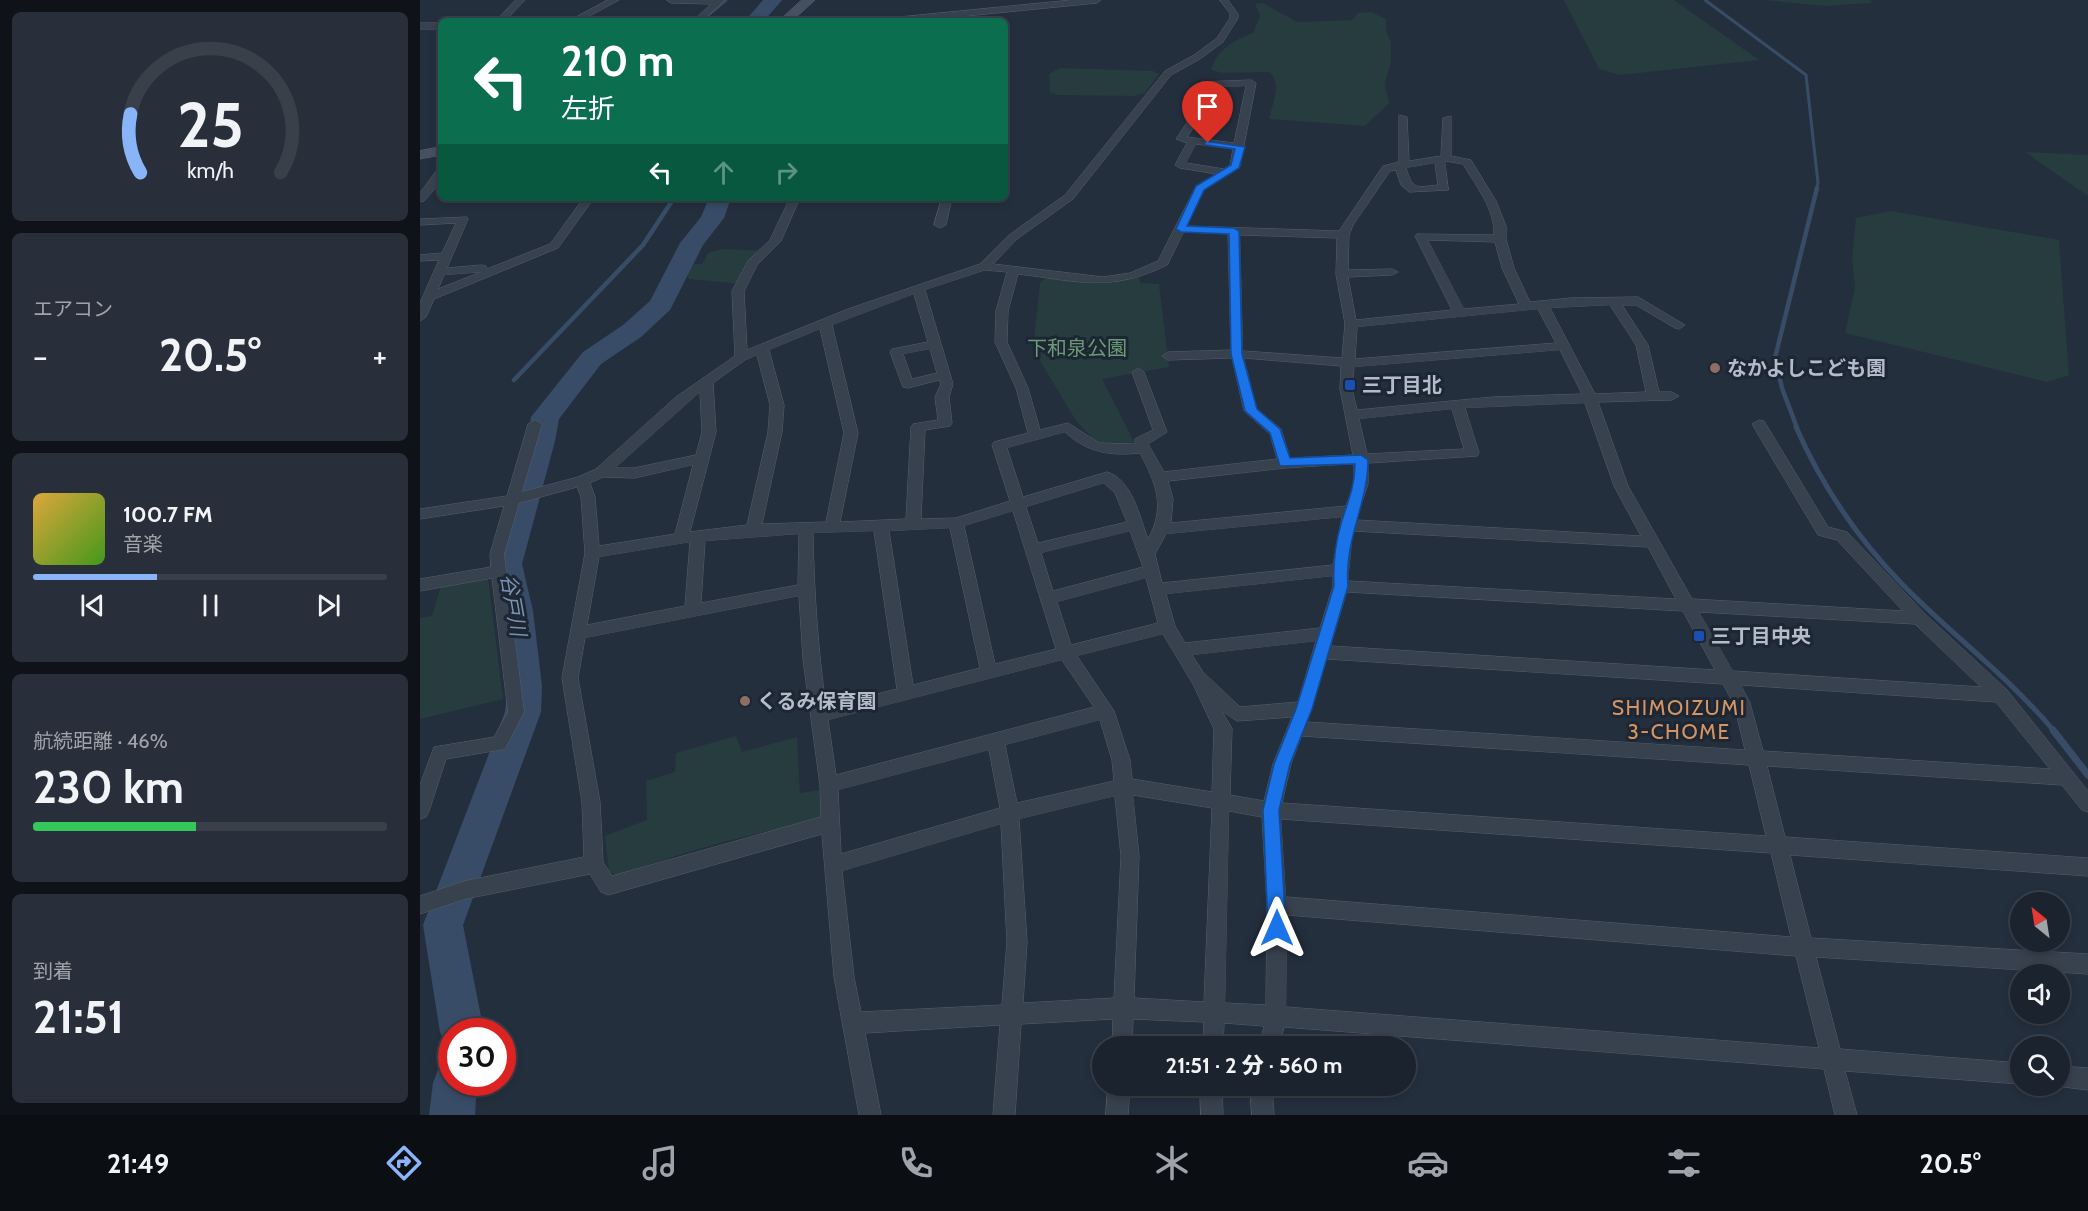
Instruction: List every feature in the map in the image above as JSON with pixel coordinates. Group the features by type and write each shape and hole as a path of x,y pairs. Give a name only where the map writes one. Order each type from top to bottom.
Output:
{"street":[{"path":"503,18 521,0"},
{"path":"579,18 615,0"},
{"path":"671,0 720,1"},
{"path":"788,18 809,0"},
{"path":"914,18 939,12 1097,0"},
{"path":"420,514 514,500 582,481 601,472 706,380 741,357 825,323 984,266 1013,237 1069,197 1167,72 1197,57 1220,40 1234,18 1234,14 1224,0"},
{"path":"700,18 720,1"},
{"path":"420,34 424,26"},
{"path":"984,266 1103,280 1122,280 1163,263 1200,188 1235,166 1240,147 1251,83 1204,84 1207,100 1181,139 1240,147"},
{"path":"1402,117 1402,165 1406,185 1413,190 1444,188 1443,159 1448,118"},
{"path":"1192,142 1180,165 1225,172"},
{"path":"420,155 438,152"},
{"path":"1271,1036 1276,1016 1277,905 1271,810 1282,764 1297,729 1322,652 1341,578 1350,518 1361,484 1361,460 1346,388 1346,362 1351,324 1342,274 1343,235 1375,182 1387,168 1443,159 1467,162 1491,201 1500,226 1500,239 1508,268 1527,308"},
{"path":"420,199 438,178"},
{"path":"430,296 495,268 540,254 554,246 587,201"},
{"path":"741,357 738,291 752,263 775,241 794,201"},
{"path":"940,225 946,201"},
{"path":"420,222 463,219 420,318"},
{"path":"1181,229 1343,235"},
{"path":"1234,231 1237,354 1251,411 1276,432 1285,463"},
{"path":"1460,314 1421,236 1500,239"},
{"path":"420,258 447,256"},
{"path":"440,272 495,268"},
{"path":"1014,269 1002,311 1001,342 1022,388 1035,435"},
{"path":"1342,274 1392,272"},
{"path":"912,524 918,428 945,423 942,397 947,384 919,290"},
{"path":"1351,324 1571,302 1638,301 1679,325"},
{"path":"1614,302 1642,345 1654,397"},
{"path":"1544,306 1590,397 1621,486 1742,703 1846,1115"},
{"path":"825,323 851,433 832,527"},
{"path":"935,344 896,352 908,384 944,375"},
{"path":"1168,356 1237,354 1360,363 1563,345"},
{"path":"753,530 776,432 777,405 762,349"},
{"path":"1138,372 1160,432 1140,442 1160,477 1166,493 1167,515 1162,529 1147,554"},
{"path":"681,538 709,432 706,380"},
{"path":"1353,415 1492,401 1672,396"},
{"path":"1160,477 1285,463 1472,453 1458,406"},
{"path":"420,811 440,752 499,744 516,712 497,572 497,554 535,424"},
{"path":"1759,424 1822,531 1842,536 1919,618 2001,695 2088,804"},
{"path":"1123,1036 1130,856 1121,760 1106,711 1065,652 999,445 1068,427 1082,442 1106,451 1144,448"},
{"path":"1094,447 1109,473 1107,477"},
{"path":"601,472 634,473 703,458"},
{"path":"592,553 681,538 753,530 956,523 1107,477"},
{"path":"1107,477 1121,490 1147,554 1167,627 1197,676 1223,729 1214,1036"},
{"path":"582,481 588,497 592,553 580,633 570,678 591,802 594,864 608,886 830,823"},
{"path":"1162,529 1350,518 1652,542"},
{"path":"956,523 990,672"},
{"path":"1033,550 1134,525"},
{"path":"881,526 906,693"},
{"path":"806,528 806,589 810,659 821,715 829,785 832,865 844,977 870,1115"},
{"path":"693,609 698,537"},
{"path":"1048,598 1151,571"},
{"path":"420,585 497,572"},
{"path":"1157,589 1341,578 1688,606 1919,618"},
{"path":"580,633 693,609 806,589"},
{"path":"821,715 1167,627"},
{"path":"1181,650 1326,634"},
{"path":"1322,652 2001,695"},
{"path":"1197,676 1237,714 1304,709"},
{"path":"829,785 1106,711"},
{"path":"1297,729 1756,760 2069,778"},
{"path":"996,741 1010,813 1017,942 1004,1115"},
{"path":"832,865 1010,813 1124,786 1271,810 2088,867"},
{"path":"420,905 456,893 594,864"},
{"path":"1277,905 1803,947 2088,964"},
{"path":"854,1023 1125,1008 1276,1016 2010,1073"},
{"path":"2070,1078 2088,1079"},
{"path":"1118,1115 1119,1096"},
{"path":"1211,1096 1212,1115"},
{"path":"1262,1096 1263,1115"}],"green space":[{"path":"1564,0 1674,0 1759,60 1619,75 1599,69"},
{"path":"1764,0 1870,0 1872,3 1824,6"},
{"path":"1263,3 1297,22 1352,20 1358,13 1371,12 1386,19 1386,31 1391,42 1391,61 1385,84 1389,103 1365,126 1269,119 1276,88 1269,72 1223,73 1211,70 1218,56 1227,46 1253,33 1260,16 1255,4"},
{"path":"1060,68 1153,71 1159,74 1145,93 1135,96 1058,95 1050,92 1049,74"},
{"path":"2025,152 2088,155 2088,196"},
{"path":"1891,211 2059,240 2069,375 2047,382 1845,333 1855,288 1852,258 1856,218"},
{"path":"722,249 765,251 741,284 689,279 685,271 679,268 681,264 702,264 708,253"},
{"name":"下和泉公園","path":"1047,276 1107,282 1139,277 1140,283 1159,284 1169,367 1102,379 1134,442 1100,447 1075,419 1033,349 1040,283"},
{"path":"488,578 503,699 420,719 420,618 432,616 441,586"},
{"path":"736,736 742,752 797,737 800,793 821,790 825,820 720,843 619,877 609,871 605,836 647,820 646,781 675,772 676,753"}],"waterway":[{"path":"705,18 726,0"},
{"name":"谷戸川","path":"757,18 773,0"},
{"path":"1705,0 1806,75 1818,183 1816,189"},
{"path":"1797,428 1782,388 1775,358 1817,188"},
{"path":"514,380 643,245 672,201"},
{"name":"谷戸川","path":"460,1018 443,925 523,712 525,686 517,611 506,564 541,441 545,417 592,358 632,331 661,305 692,243 712,218 719,201"},
{"path":"1796,427 1829,491 1871,549 1903,585 2018,692 2054,731"},
{"path":"2053,730 2088,775"},
{"name":"谷戸川","path":"452,1115 454,1096"}],"place":[{"name":"なかよしこども園","path":"1715,368"},
{"name":"三丁目北","path":"1350,385"},
{"name":"三丁目中央","path":"1699,636"},
{"name":"くるみ保育園","path":"745,701"}],"district":[{"name":"SHIMOIZUMI 3-CHOME","path":"1679,720"}],"route":[{"path":"1208,143 1240,147 1235,166 1200,188 1181,229 1234,231 1237,354 1251,411 1276,432 1285,463 1361,460 1361,484 1347,525 1340,570 1341,586 1304,709 1282,764 1271,810 1277,928"}]}
